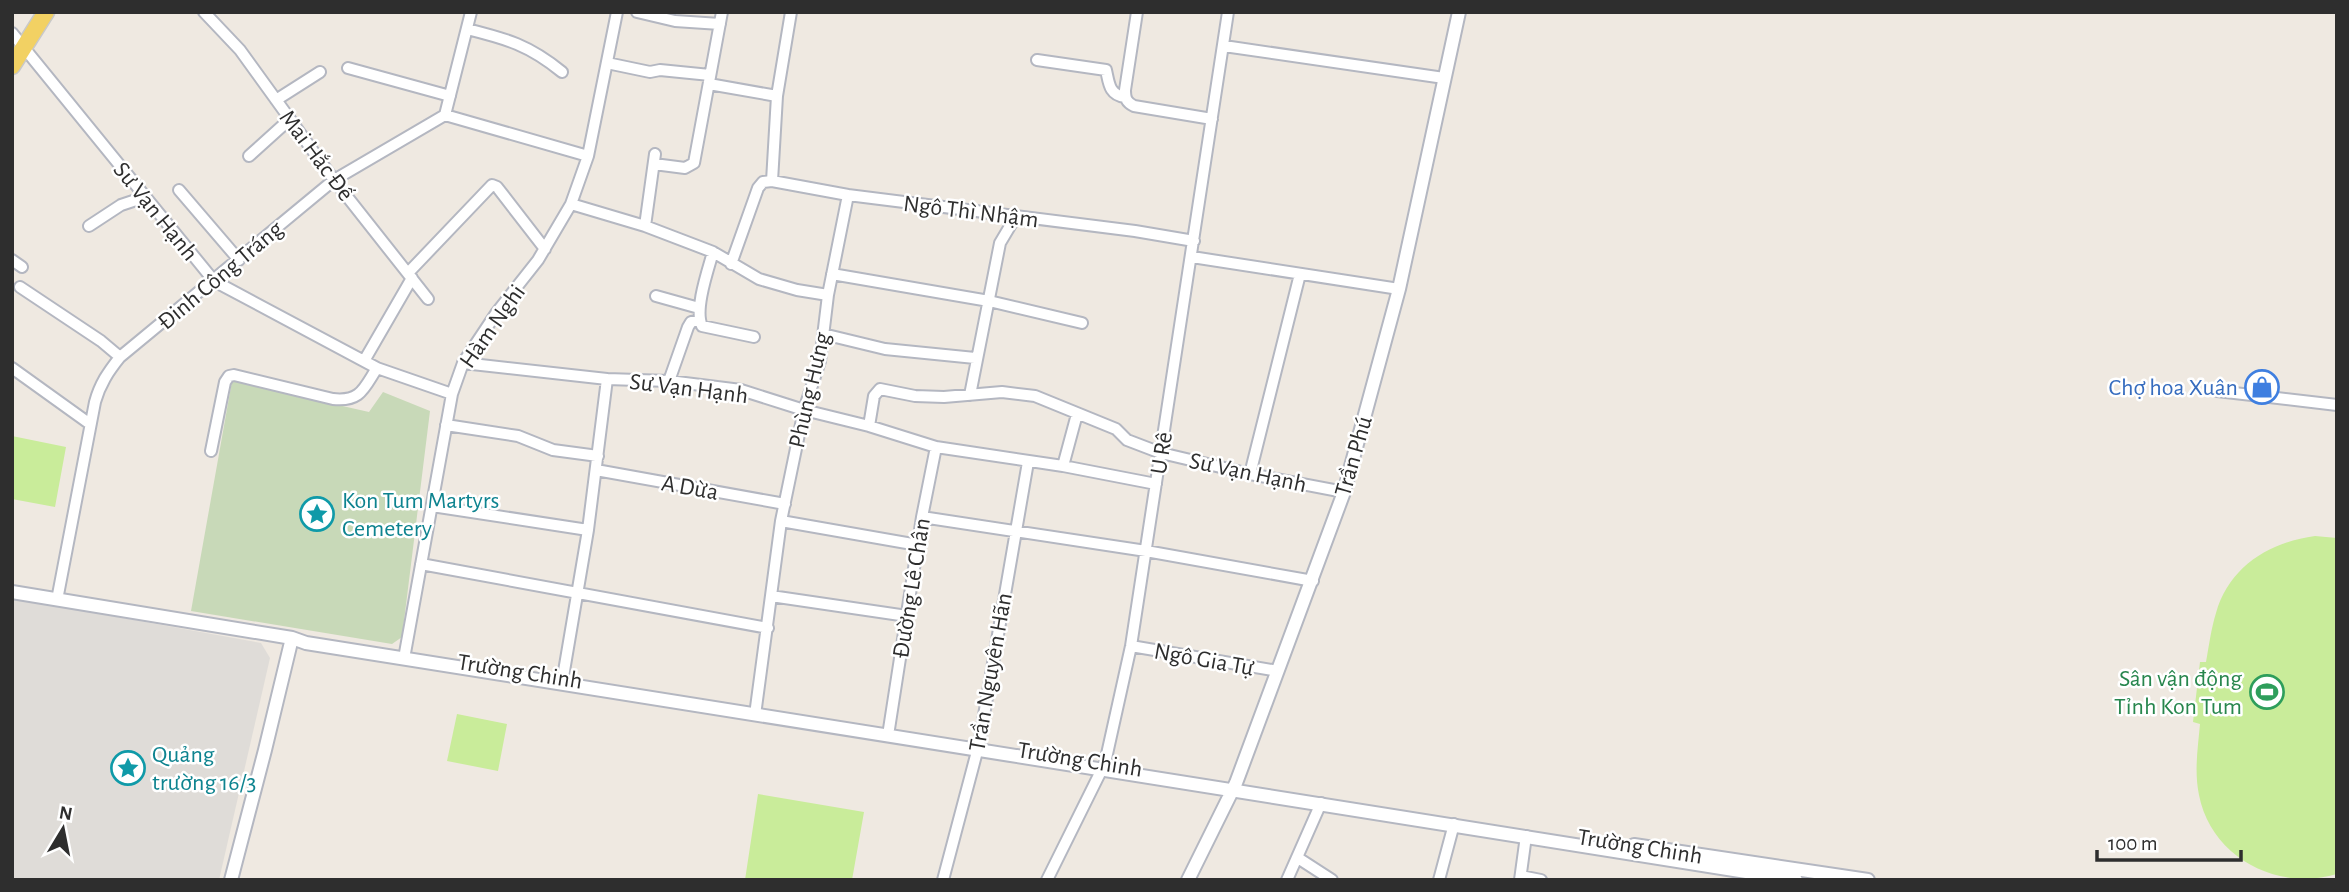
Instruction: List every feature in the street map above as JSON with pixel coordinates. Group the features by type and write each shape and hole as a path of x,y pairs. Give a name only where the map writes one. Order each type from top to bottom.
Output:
{"main road":[{"path":"12,66 16,42 34,12"},
{"path":"16,42 47,12"}],"street":[{"name":"Mai Hắc Đế","path":"204,12 240,50 334,180 428,299"},
{"path":"471,12 445,116 588,156"},
{"name":"Hàm Nghi","path":"405,653 452,394 463,363 497,313 525,280 572,204 588,156 617,12"},
{"path":"637,12 675,21 720,24"},
{"path":"645,226 654,159 685,168 691,166 696,156 722,12"},
{"path":"731,264 758,188 763,182 772,181 777,96 792,12"},
{"path":"1137,12 1125,97 1128,103 1212,119"},
{"name":"U Rê","path":"1047,880 1104,766 1131,646 1228,12"},
{"name":"Trần Phú","path":"1188,880 1234,786 1344,492 1399,289 1458,12"},
{"path":"467,29 523,45 562,72"},
{"name":"Sư Vạn Hạnh","path":"16,42 214,281 377,368 452,394"},
{"path":"1224,46 1444,78"},
{"path":"1037,60 1106,70 1111,90 1118,96 1125,97"},
{"path":"607,63 650,72 667,71 710,79 777,96"},
{"path":"348,68 450,96"},
{"path":"276,100 320,72"},
{"name":"Đinh Công Tráng","path":"57,600 99,387 120,357 334,180 445,116"},
{"path":"249,156 290,119"},
{"name":"Ngô Thì Nhậm","path":"772,181 848,195 1135,231 1194,241"},
{"path":"364,361 410,276 492,186 497,187 545,249"},
{"path":"179,190 239,260"},
{"path":"572,204 645,226 712,252 758,279 828,295 848,195"},
{"path":"89,226 121,205 145,197"},
{"path":"970,395 975,358 1000,243 1016,216"},
{"path":"712,252 699,308 699,320 702,326 754,338"},
{"path":"1192,257 1399,289"},
{"path":"12,260 22,267"},
{"path":"832,274 989,301 1082,323"},
{"path":"1250,474 1300,274"},
{"path":"20,287 101,341 120,357"},
{"name":"Phùng Hưng","path":"755,712 781,521 804,410 820,361 828,295"},
{"path":"656,296 699,308"},
{"path":"669,381 688,327 691,322 699,320"},
{"path":"823,334 885,349 975,358"},
{"name":"Sư Vạn Hạnh","path":"463,363 740,390 936,447 1063,466 1156,484"},
{"path":"12,368 90,424"},
{"path":"211,451 225,382 229,376 333,400 348,400 359,396 377,368"},
{"path":"563,677 578,593 607,379"},
{"name":"Sư Vạn Hạnh","path":"869,426 874,396 880,389 915,396 1002,392 1035,396 1116,429 1127,440 1161,453 1344,492"},
{"path":"2217,391 2337,405"},
{"path":"1063,466 1077,414"},
{"path":"446,425 517,436 553,450 598,456"},
{"name":"Đường Lê Chân","path":"889,729 922,517 936,447"},
{"name":"Trần Nguyên Hãn","path":"943,880 978,747 1028,462"},
{"name":"A Dừa","path":"596,470 785,504"},
{"path":"432,506 587,530"},
{"path":"922,517 1146,551 1312,581"},
{"path":"781,521 918,545"},
{"path":"421,564 768,628"},
{"name":"Trường Chinh","path":"12,592 292,638 306,643 1234,786 1794,877"},
{"path":"771,596 907,616"},
{"name":"Trường Chinh","path":"292,638 307,636 563,677 755,712 889,729 978,747"},
{"path":"231,880 292,638"},
{"name":"Ngô Gia Tự","path":"1131,646 1278,671"},
{"name":"Trường Chinh","path":"1234,786 1321,803 1794,877 1868,880"},
{"path":"1287,880 1321,803"},
{"path":"1439,880 1454,824"},
{"path":"1527,836 1520,878 1541,880"},
{"path":"1298,858 1332,880"}],"green space":[{"path":"232,381 369,412 383,392 430,411 402,637 392,644 191,611"},
{"path":"12,436 66,447 55,507 12,499"},
{"name":"Sân vận động Tỉnh Kon Tum","path":"2315,536 2337,538 2337,874 2292,878 2270,873 2250,864 2232,852 2217,836 2206,817 2199,795 2197,768 2200,724 2193,722 2200,662 2206,662 2216,613 2230,582 2241,570 2267,551 2298,539"},
{"path":"457,714 507,724 498,771 447,761"},
{"path":"758,794 864,812 852,880 745,880"}],"shaded area":[{"name":"Quảng trường 16/3","path":"12,598 261,643 270,658 219,880 12,880"}],"place":[{"name":"Chợ hoa Xuân","path":"2262,387"},
{"name":"Kon Tum Martyrs Cemetery","path":"317,514"},
{"name":"Sân vận động Tỉnh Kon Tum","path":"2267,692"},
{"name":"Quảng trường 16/3","path":"128,768"}]}
